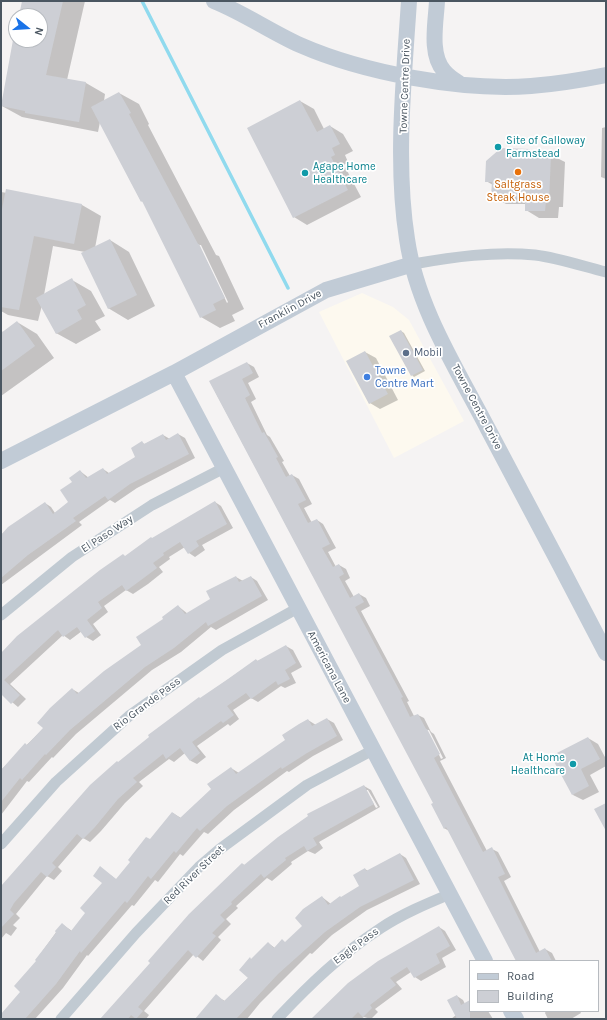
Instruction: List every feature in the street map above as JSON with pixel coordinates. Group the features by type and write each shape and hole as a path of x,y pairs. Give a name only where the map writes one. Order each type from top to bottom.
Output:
{"street":[{"path":"214,1 300,45 338,60 405,75 459,83 495,86 530,86 606,75"},
{"name":"Towne Centre Drive","path":"409,1 402,169 403,206 407,241 413,264 429,314 460,377 606,653"},
{"path":"437,1 436,49 439,62 444,71 459,83"},
{"name":"Franklin Drive","path":"1,461 174,372 326,290 413,264 490,254 534,255 564,260 606,272"},
{"name":"Americana Lane","path":"174,372 484,960"},
{"name":"El Paso Way","path":"1,615 79,553 152,505 224,468"},
{"name":"Rio Grande Pass","path":"1,844 56,782 129,716 222,650 298,608"},
{"name":"Red River Street","path":"61,1019 136,933 199,867 220,849 307,785 373,750"},
{"name":"Eagle Pass","path":"277,1019 312,982 335,961 381,928 411,911 450,894"}],"shaded area":[{"path":"362,293 393,307 409,320 464,421 394,458 319,312"}],"building":[{"path":"22,1 63,1 46,75 86,82 79,122 25,113 25,111 1,106 12,48 48,48 48,8 21,8"},
{"path":"119,92 131,113 129,114 199,244 225,298 213,304 216,310 200,318 142,201 141,202 91,107"},
{"name":"Agape Home Healthcare","path":"300,100 317,132 330,125 340,144 332,148 335,155 331,157 348,190 293,218 247,128"},
{"name":"Saltgrass Steak House","path":"501,148 530,149 529,153 551,154 549,200 546,200 545,211 525,211 525,198 491,196 492,182 485,182 486,161"},
{"path":"6,189 82,204 74,244 34,236 19,310 1,307 1,214"},
{"path":"110,239 137,295 108,309 81,253"},
{"path":"72,278 86,305 77,310 82,319 56,334 36,298"},
{"path":"17,321 35,346 1,371 1,333"},
{"name":"Mobil","path":"401,330 423,370 411,376 389,336"},
{"name":"Towne Centre Mart","path":"365,351 388,394 369,404 346,361"},
{"path":"247,362 253,373 242,379 250,395 245,398 262,433 264,432 278,457 276,458 286,477 292,474 306,500 298,504 308,523 317,519 330,544 322,548 333,567 339,564 344,574 339,577 350,598 359,593 364,602 355,607 403,697 401,698 410,717 418,714 427,729 440,754 434,758 483,852 492,847 505,874 498,877 536,953 545,948 551,960 515,960 446,827 444,829 431,804 433,803 209,381"},
{"path":"178,433 189,454 130,484 108,500 105,496 73,518 76,521 28,555 1,578 1,535 8,527 45,502 53,514 68,502 60,490 72,482 69,478 80,470 86,478 103,468 107,474 135,457 131,448 142,441 144,444 163,434 166,440"},
{"path":"215,501 227,524 196,541 199,546 188,554 180,542 163,553 164,555 153,563 157,568 126,591 122,585 98,602 102,608 87,620 95,631 85,638 77,627 63,637 58,630 4,680 20,695 11,704 1,694 1,653 17,636 100,570 123,554 125,556 151,537 152,538"},
{"path":"236,576 239,582 251,576 262,596 208,626 206,622 174,648 145,667 70,730 46,755 45,754 22,780 20,778 1,802 1,770 25,743 27,745 43,728 37,723 50,708 72,688 77,694 104,671 141,645 136,637 163,619 162,617 178,605 185,614 210,599 206,591"},
{"path":"286,645 296,663 285,670 290,679 278,685 276,681 251,699 246,693 227,706 234,715 223,723 221,721 192,742 200,753 190,761 180,748 166,759 163,754 133,778 137,782 118,799 83,839 77,834 52,863 56,867 47,877 41,872 14,903 10,910 14,914 1,928 1,886 90,785 117,761 118,762 149,737 148,735 199,697 200,698 256,659 257,661"},
{"path":"327,718 337,736 282,769 281,767 227,806 200,831 197,828 176,853 174,851 151,879 148,876 127,903 125,901 81,953 80,951 56,984 25,1019 1,1019 1,1014 20,992 14,986 36,961 35,960 56,933 55,931 62,923 71,931 85,913 80,908 102,883 93,876 100,866 116,879 130,862 128,860 146,837 150,839 172,812 180,818 211,789 207,784 231,767 236,774 285,740 282,735 308,719 312,726"},
{"name":"At Home Healthcare","path":"588,737 600,759 581,769 589,786 572,795 551,756"},
{"path":"364,785 374,804 313,838 317,845 307,851 304,846 285,858 286,860 264,878 261,874 231,902 232,904 220,915 225,920 212,933 216,936 196,958 188,950 138,1007 143,1011 136,1019 131,1015 128,1019 100,1019 150,963 148,961 189,914 242,863 244,865 278,837 308,816 307,814"},
{"path":"606,803 606,831 594,809"},
{"path":"400,853 414,880 360,907 325,932 278,974 236,1019 195,1019 216,994 224,1001 248,978 239,970 250,957 251,959 268,942 274,948 282,939 285,942 302,926 295,918 303,909 322,896 328,905 340,896 341,897 359,886 353,875 365,868 366,871"},
{"path":"439,926 450,946 436,954 440,963 414,978 407,967 390,978 396,985 370,1005 372,1008 363,1017 358,1012 351,1019 311,1019 348,983 378,961"},
{"path":"457,995 461,1005 469,1001 470,1019 457,1019 447,1000"}],"waterway":[{"path":"142,1 288,288"}],"place":[{"name":"Site of Galloway Farmstead","path":"498,147"},
{"name":"Saltgrass Steak House","path":"518,172"},
{"name":"Agape Home Healthcare","path":"305,173"},
{"name":"Mobil","path":"406,353"},
{"name":"Towne Centre Mart","path":"367,377"},
{"name":"At Home Healthcare","path":"573,764"}]}
